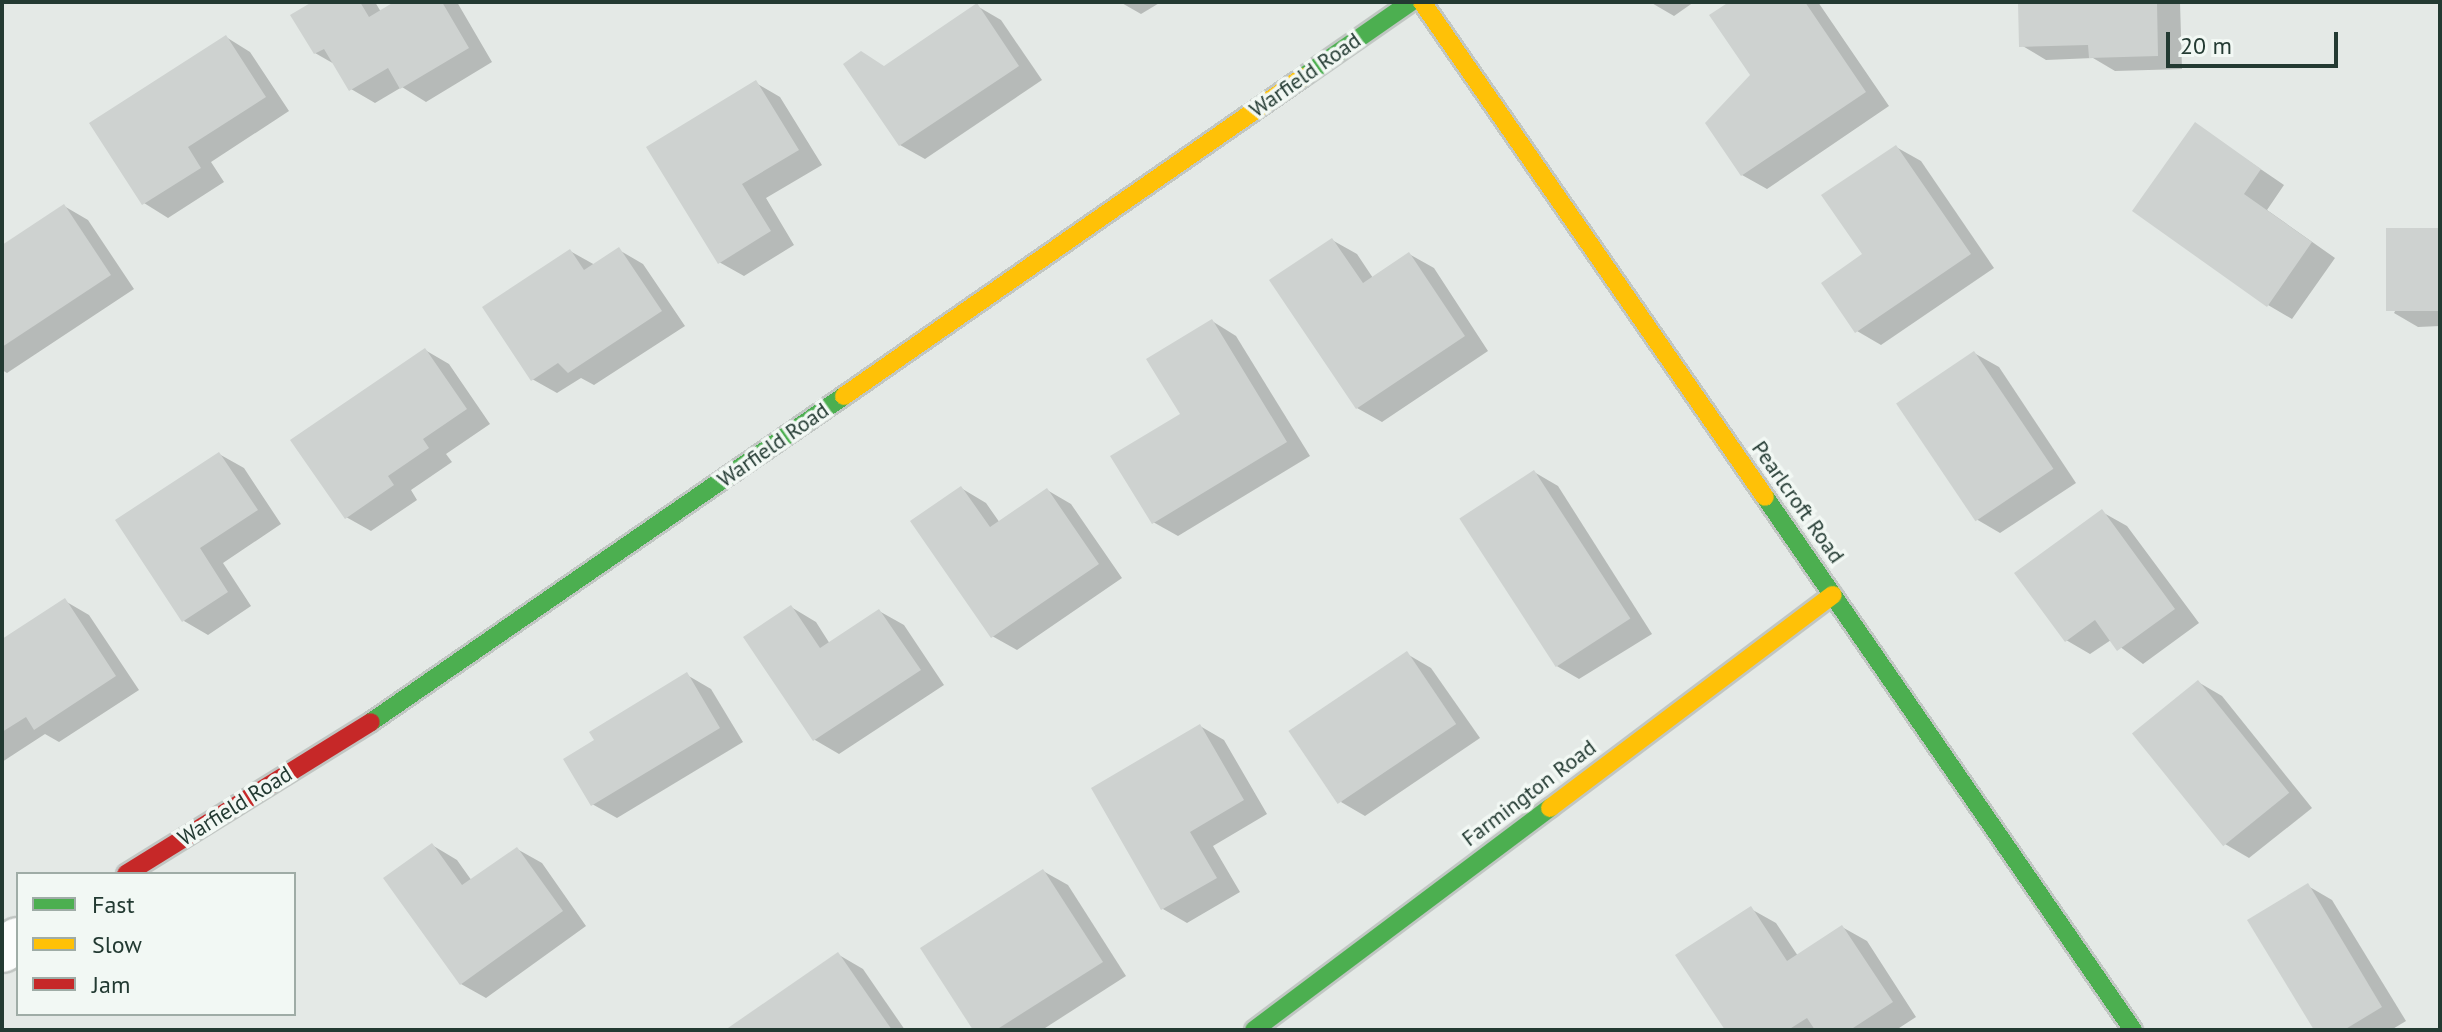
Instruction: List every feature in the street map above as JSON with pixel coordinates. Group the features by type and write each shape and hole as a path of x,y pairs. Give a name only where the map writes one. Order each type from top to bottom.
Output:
{"street":[{"name":"Warfield Road","path":"129,872 388,712 1411,2"},
{"name":"Pearlcroft Road","path":"1422,2 2133,1030"},
{"name":"Farmington Road","path":"1254,1030 1833,595"}],"building":[{"path":"312,2 360,2 369,17 394,2 442,2 469,48 400,89 388,68 349,91 324,49 314,54 290,15"},
{"path":"1729,2 1805,2 1866,92 1741,176 1705,123 1750,75 1709,15"},
{"path":"2018,2 2157,2 2158,56 2089,58 2088,45 2019,47"},
{"path":"977,3 1019,66 899,146 843,64 861,51 884,66"},
{"path":"226,35 266,97 188,147 201,168 142,205 89,123"},
{"path":"756,80 799,150 742,184 771,231 718,264 646,147"},
{"path":"2195,122 2261,169 2244,194 2312,242 2267,307 2132,211"},
{"path":"1896,145 1971,254 1855,333 1821,283 1862,254 1821,195"},
{"path":"64,204 111,275 2,347 2,245"},
{"path":"2386,228 2440,228 2440,311 2386,311"},
{"path":"1332,238 1363,283 1409,252 1465,336 1356,409 1269,280"},
{"path":"619,247 662,311 568,373 558,363 531,381 482,307 570,249 584,270"},
{"path":"1212,319 1287,442 1152,524 1110,456 1180,414 1146,359"},
{"path":"425,348 467,409 423,439 429,448 388,476 394,485 345,519 290,440"},
{"path":"1974,351 2053,469 1975,521 1896,404"},
{"path":"219,452 258,510 200,548 228,592 182,622 115,520"},
{"path":"1534,470 1630,618 1556,667 1459,518"},
{"path":"961,486 990,527 1047,488 1099,564 991,638 910,521"},
{"path":"2102,509 2175,609 2117,651 2095,620 2065,642 2014,573"},
{"path":"65,598 116,676 34,730 26,717 2,732 2,639"},
{"path":"791,605 820,648 879,609 921,670 813,741 743,637"},
{"path":"1407,651 1456,724 1338,804 1288,731"},
{"path":"687,672 720,728 591,806 563,759 594,740 589,732"},
{"path":"2198,680 2289,793 2223,846 2132,733"},
{"path":"1200,724 1244,800 1190,832 1217,878 1161,910 1091,788"},
{"path":"432,843 462,885 517,847 563,911 460,985 383,878"},
{"path":"1043,869 1103,962 996,1030 973,1030 920,948"},
{"path":"2308,883 2382,1007 2344,1030 2314,1030 2247,920"},
{"path":"1751,906 1787,961 1842,925 1893,1002 1850,1030 1815,1030 1807,1018 1788,1030 1725,1030 1675,955"},
{"path":"838,952 892,1030 725,1030"}],"traffic: fast":[{"path":"1303,77 1411,2"},
{"path":"371,722 844,396"},
{"path":"1765,497 2133,1030"},
{"path":"1254,1030 1550,808"}],"traffic: slow":[{"path":"1422,2 1765,497"},
{"path":"844,396 1303,77"},
{"path":"1550,808 1833,595"}],"traffic: jam":[{"path":"129,872 371,722"}]}
